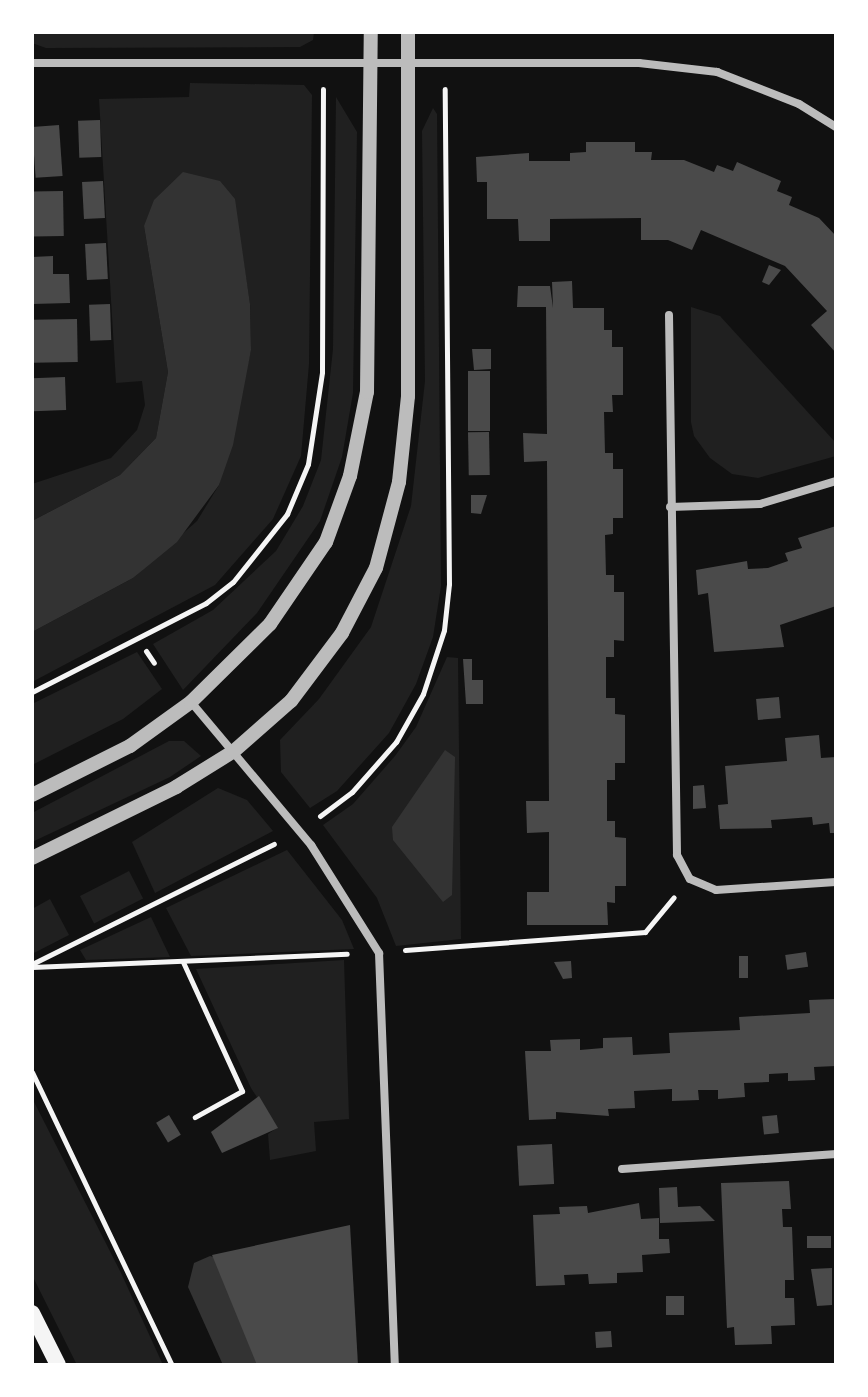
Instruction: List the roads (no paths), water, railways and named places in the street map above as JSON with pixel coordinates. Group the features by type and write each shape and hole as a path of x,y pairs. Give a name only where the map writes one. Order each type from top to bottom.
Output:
{"main road":[{"path":"32,1313 58,1365"}],"street":[{"path":"32,795 130,746 191,702 270,624 326,542 350,476 367,392 371,32"},
{"path":"32,858 176,787 234,751 291,701 342,633 376,568 399,482 408,396 408,32"},
{"path":"32,63 370,67 639,63 717,72 799,104 836,127"},
{"path":"669,315 677,855 690,879 716,890 836,882"},
{"path":"670,507 760,504 836,481"},
{"path":"191,702 300,831 379,953 395,1365"},
{"path":"622,1169 836,1154"}]}
